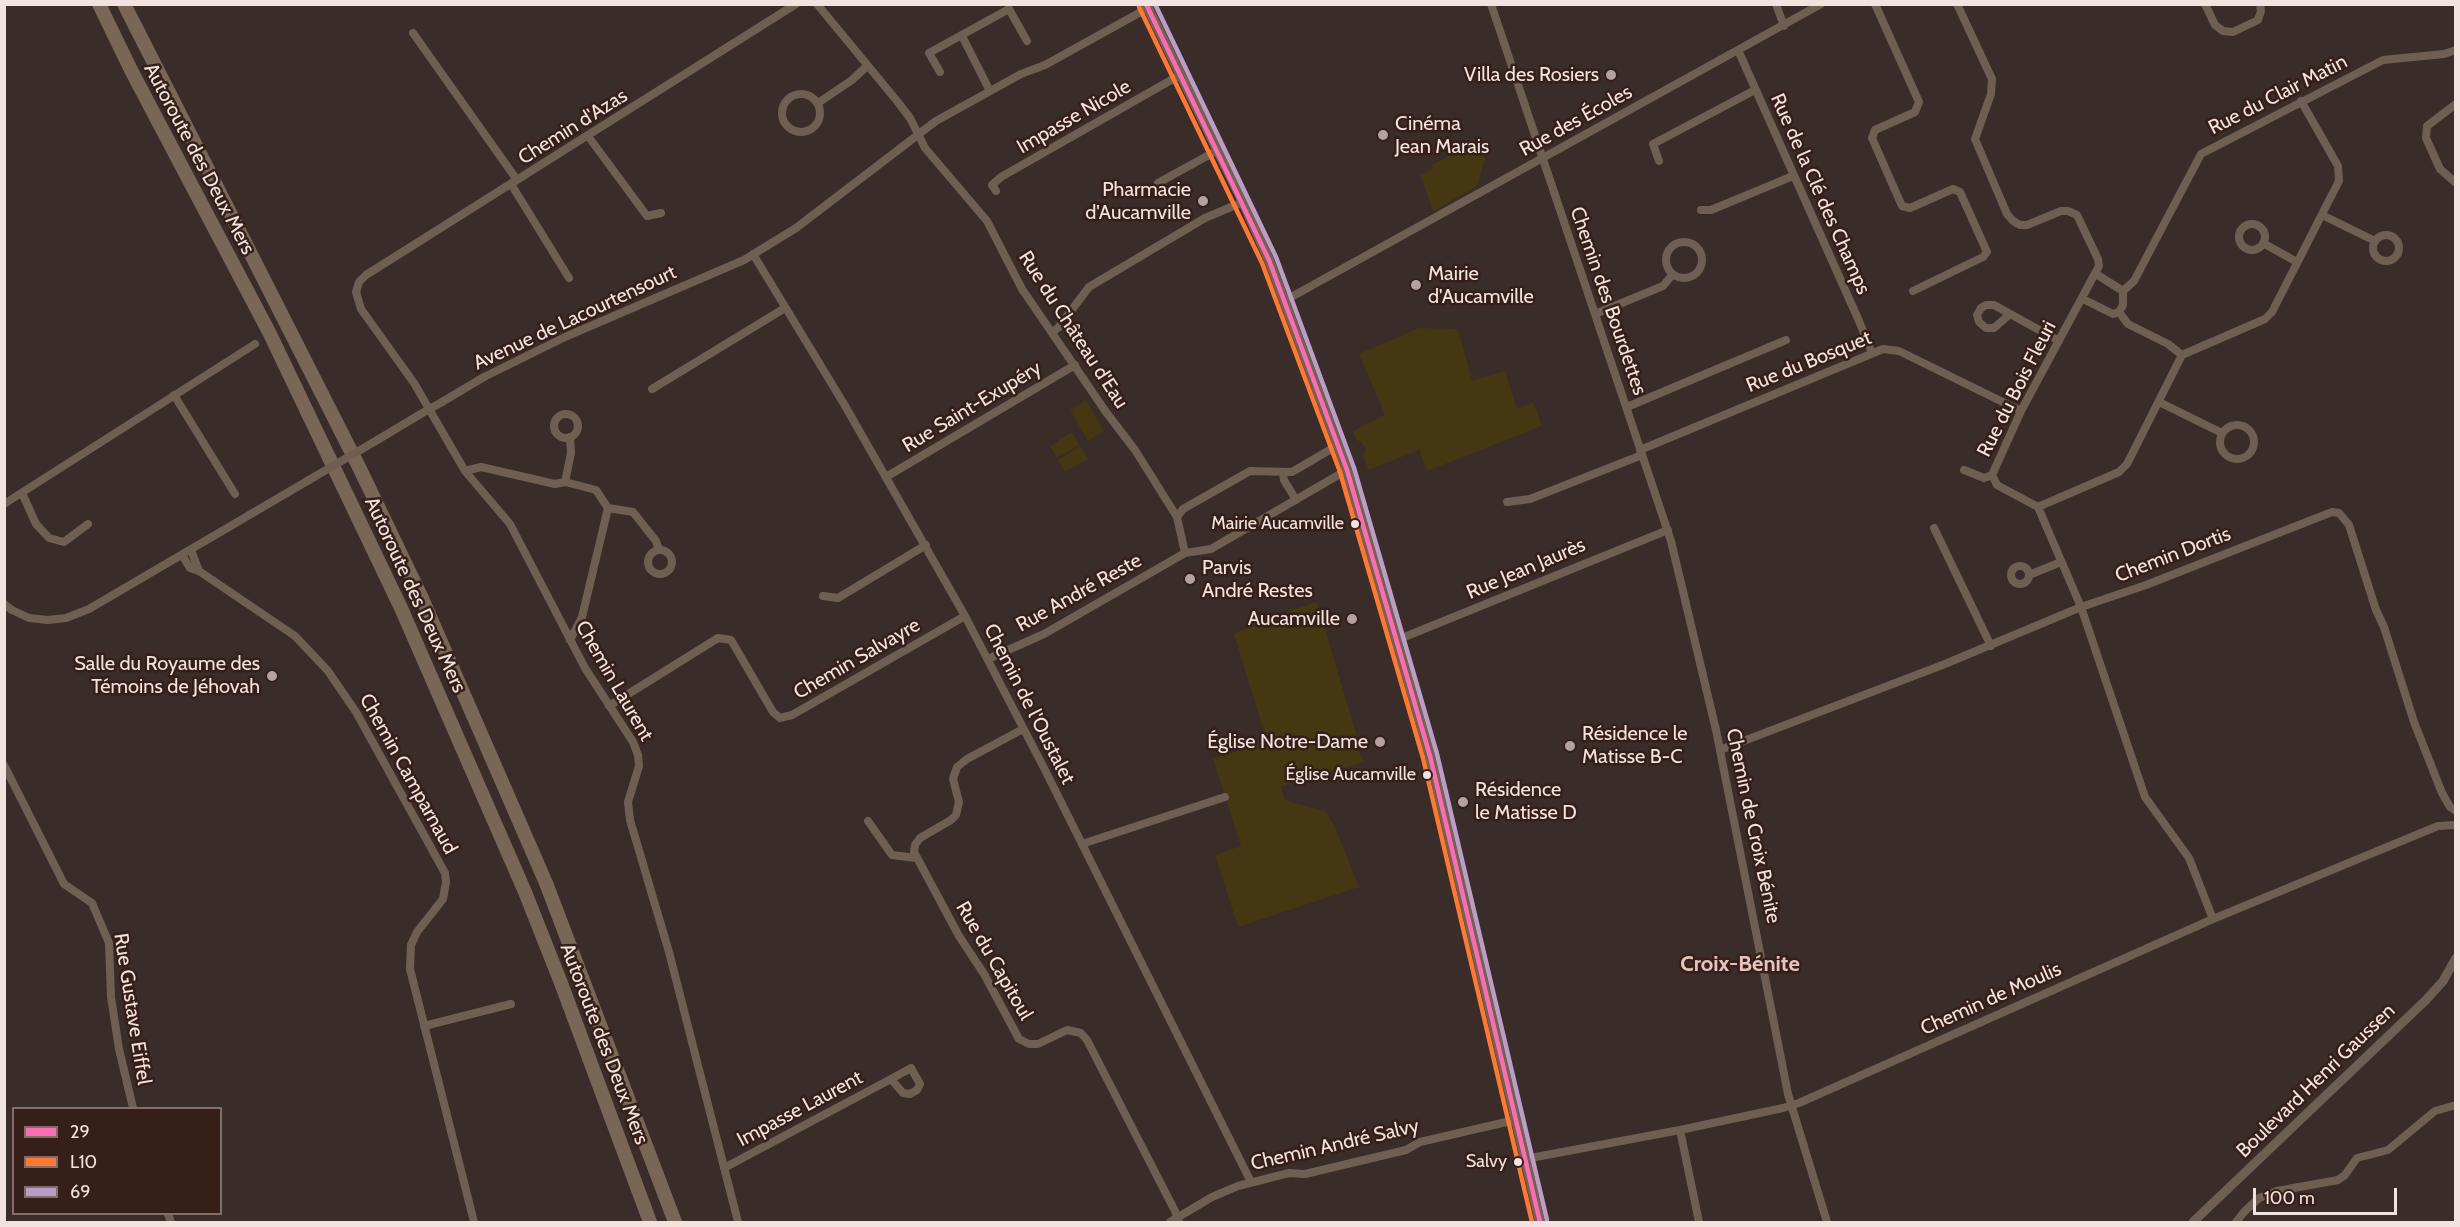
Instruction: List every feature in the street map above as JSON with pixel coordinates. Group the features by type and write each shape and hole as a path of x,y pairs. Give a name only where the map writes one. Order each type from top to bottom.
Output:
{"highway":[{"name":"Autoroute des Deux Mers","path":"99,4 130,70 270,334 402,608 525,892 650,1222"},
{"name":"Autoroute des Deux Mers","path":"124,4 349,447 421,596 546,883 675,1222"}],"main road":[{"path":"1147,6 1243,202 1284,301 1347,470 1437,785 1540,1222"}],"street":[{"name":"Chemin d'Azas","path":"366,276 796,4"},
{"name":"Rue du Château d'Eau","path":"817,4 897,100 925,148 987,221 1014,274 1106,412 1135,450 1177,517 1185,553"},
{"name":"Chemin des Bourdettes","path":"1491,4 1668,530 1689,610"},
{"path":"1776,4 1784,26"},
{"name":"Rue des Écoles","path":"1284,301 1821,4"},
{"path":"1875,4 1919,102 1915,112 1875,130 1872,138 1902,206 1910,208 1953,189 1960,192 1987,252 1913,291"},
{"path":"1957,4 1992,79 1991,94 1975,139 2007,214 2020,225 2027,225 2061,211 2077,215 2098,259 2096,274 2122,291 2123,305 2119,312 2113,314 2083,299"},
{"path":"2205,4 2215,25 2223,32 2233,32 2258,20 2261,11 2260,4"},
{"name":"Avenue de Lacourtensourt","path":"4,604 29,618 48,620 66,618 89,609 484,377 565,337 739,263 796,228 936,121 1021,74 1044,65 1147,6"},
{"path":"940,72 928,53 1009,9 1027,41"},
{"path":"413,33 514,182 569,278"},
{"path":"962,36 990,91"},
{"name":"Rue de la Clé des Champs","path":"1738,50 1872,353"},
{"name":"Rue du Clair Matin","path":"2122,291 2134,281 2201,154 2383,60 2444,54 2456,50"},
{"path":"818,103 852,80 867,66"},
{"name":"Impasse Nicole","path":"996,191 992,185 1001,177 1180,75"},
{"path":"1659,160 1653,144 1755,90"},
{"path":"805,94 818,103 819,121 814,128 806,132 798,132 785,122 782,114 789,99 805,94"},
{"path":"2213,919 2189,858 2145,797 2081,607 2038,507 2119,472 2127,464 2182,355 2265,318 2272,312 2339,181 2338,166 2301,101"},
{"path":"2456,104 2427,126 2426,138 2440,169 2456,183"},
{"path":"588,136 647,216 661,213"},
{"path":"1158,183 1218,150"},
{"path":"1701,210 1711,210 1793,176"},
{"path":"1052,332 1058,328 1089,286 1205,218 1243,202"},
{"path":"2322,215 2375,242"},
{"path":"1686,242 1697,247 1702,264 1696,275 1684,279 1672,275 1668,271 1665,259 1670,248 1674,244 1686,242"},
{"path":"2263,243 2297,262"},
{"name":"Chemin de l'Oustalet","path":"753,254 926,545 965,616 1251,1182"},
{"name":"Rue du Bois Fleuri","path":"2038,507 1997,485 1992,475 2021,411 2096,274"},
{"path":"1595,314 1663,286 1672,275"},
{"name":"Chemin Laurent","path":"366,276 359,282 356,292 361,309 414,383 465,471 510,524 570,640 609,706 633,741 639,766 628,802 630,820 669,952 738,1222"},
{"path":"652,389 785,308"},
{"path":"2119,312 2128,324 2169,344 2182,355"},
{"path":"2010,314 2059,341"},
{"path":"1627,407 1786,340"},
{"path":"4,504 255,344"},
{"name":"Rue du Bosquet","path":"1507,502 1530,499 1883,349 1899,351 2021,411"},
{"name":"Rue Saint-Exupéry","path":"886,477 1075,365"},
{"path":"174,395 235,494"},
{"path":"2159,402 2222,433"},
{"path":"2233,425 2246,427 2254,437 2253,451 2242,459 2229,457 2220,447 2222,433 2233,425"},
{"path":"566,482 571,453 570,437"},
{"path":"1177,517 1183,509 1250,471 1292,472 1338,445"},
{"path":"465,471 481,466 555,484 566,482 596,490 608,508 582,617 570,640"},
{"name":"Rue André Reste","path":"988,659 1044,634 1185,553 1211,549 1347,470"},
{"path":"1964,470 1984,478 1992,475"},
{"path":"1283,473 1284,480 1296,500"},
{"path":"22,493 36,524 49,538 64,542 88,524"},
{"path":"608,508 633,512 656,542 658,549"},
{"name":"Chemin Dortis","path":"1720,750 1991,645 2081,607 2146,585 2332,512 2339,513 2349,525 2432,771 2450,807 2456,810"},
{"path":"1934,528 1991,645"},
{"name":"Rue Jean Jaurès","path":"1397,640 1668,530"},
{"path":"823,596 838,598 926,545"},
{"path":"191,549 199,571"},
{"name":"Chemin Camparnaud","path":"182,555 190,568 199,571 294,636 328,671 356,712 441,866 446,882 443,899 417,932 409,955 410,969 474,1222"},
{"path":"2030,574 2061,562"},
{"name":"Chemin de Croix Bénite","path":"1689,610 1720,750 1791,1106 1827,1222"},
{"name":"Chemin Salvayre","path":"609,706 718,638 731,640 773,712 780,718 792,715 965,616"},
{"path":"868,821 892,855 916,858 915,845 920,838 956,815 959,802 953,779 957,767 967,759 1023,729"},
{"name":"Rue Gustave Eiffel","path":"4,765 64,884 92,903 108,943 111,997 119,1049 133,1107"},
{"path":"1082,844 1226,797"},
{"name":"Chemin de Moulis","path":"1525,1159 1680,1130 1791,1106 2213,919 2438,826 2456,825"},
{"name":"Rue du Capitoul","path":"916,858 1019,1039 1029,1044 1038,1044 1067,1030 1081,1033 1087,1040 1176,1221"},
{"name":"Boulevard Henri Gaussen","path":"2193,1222 2426,1000 2443,981 2456,958"},
{"path":"423,1026 511,1004"},
{"name":"Impasse Laurent","path":"724,1168 891,1079"},
{"path":"2236,1222 2259,1198 2277,1191 2338,1180 2346,1175 2357,1158 2388,1150 2435,1111 2456,1105"},
{"name":"Chemin André Salvy","path":"1176,1221 1212,1197 1251,1182 1288,1173 1305,1174 1406,1150 1420,1142 1515,1120"},
{"path":"1680,1130 1699,1222"}],"shaded area":[{"path":"1477,140 1485,158 1477,186 1433,211 1420,175 1433,169 1432,165"},
{"path":"1419,328 1458,329 1472,381 1505,371 1517,409 1533,402 1542,426 1427,471 1419,450 1369,470 1363,457 1366,450 1362,442 1356,440 1353,431 1385,415 1359,354"},
{"path":"1086,400 1104,431 1088,441 1070,410"},
{"path":"1072,432 1079,445 1057,458 1050,446"},
{"path":"1080,446 1088,459 1065,472 1058,460"},
{"path":"1317,602 1358,740 1357,747 1364,762 1281,786 1285,800 1326,812 1335,827 1359,887 1238,927 1215,855 1241,846 1213,759 1267,741 1234,634 1283,613"}],"transit line":[{"name":"29","path":"1146,4 1269,260 1347,470 1430,756 1540,1222"},
{"name":"69","path":"1155,4 1276,257 1354,468 1437,754 1547,1220"},
{"name":"L10","path":"1139,7 1262,263 1340,472 1423,758 1532,1222"}],"place":[{"name":"Villa des Rosiers","path":"1611,75"},
{"name":"Cinéma Jean Marais","path":"1383,135"},
{"name":"Pharmacie d'Aucamville","path":"1203,201"},
{"name":"Mairie d'Aucamville","path":"1416,285"},
{"name":"Mairie Aucamville","path":"1355,524"},
{"name":"Parvis André Restes","path":"1190,579"},
{"name":"Aucamville","path":"1352,619"},
{"name":"Salle du Royaume des Témoins de Jéhovah","path":"272,676"},
{"name":"Église Notre-Dame","path":"1380,742"},
{"name":"Résidence le Matisse B-C","path":"1570,746"},
{"name":"Église Aucamville","path":"1427,775"},
{"name":"Résidence le Matisse D","path":"1463,802"},
{"name":"Salvy","path":"1518,1162"}],"district":[{"name":"Croix-Bénite","path":"1740,965"}]}
